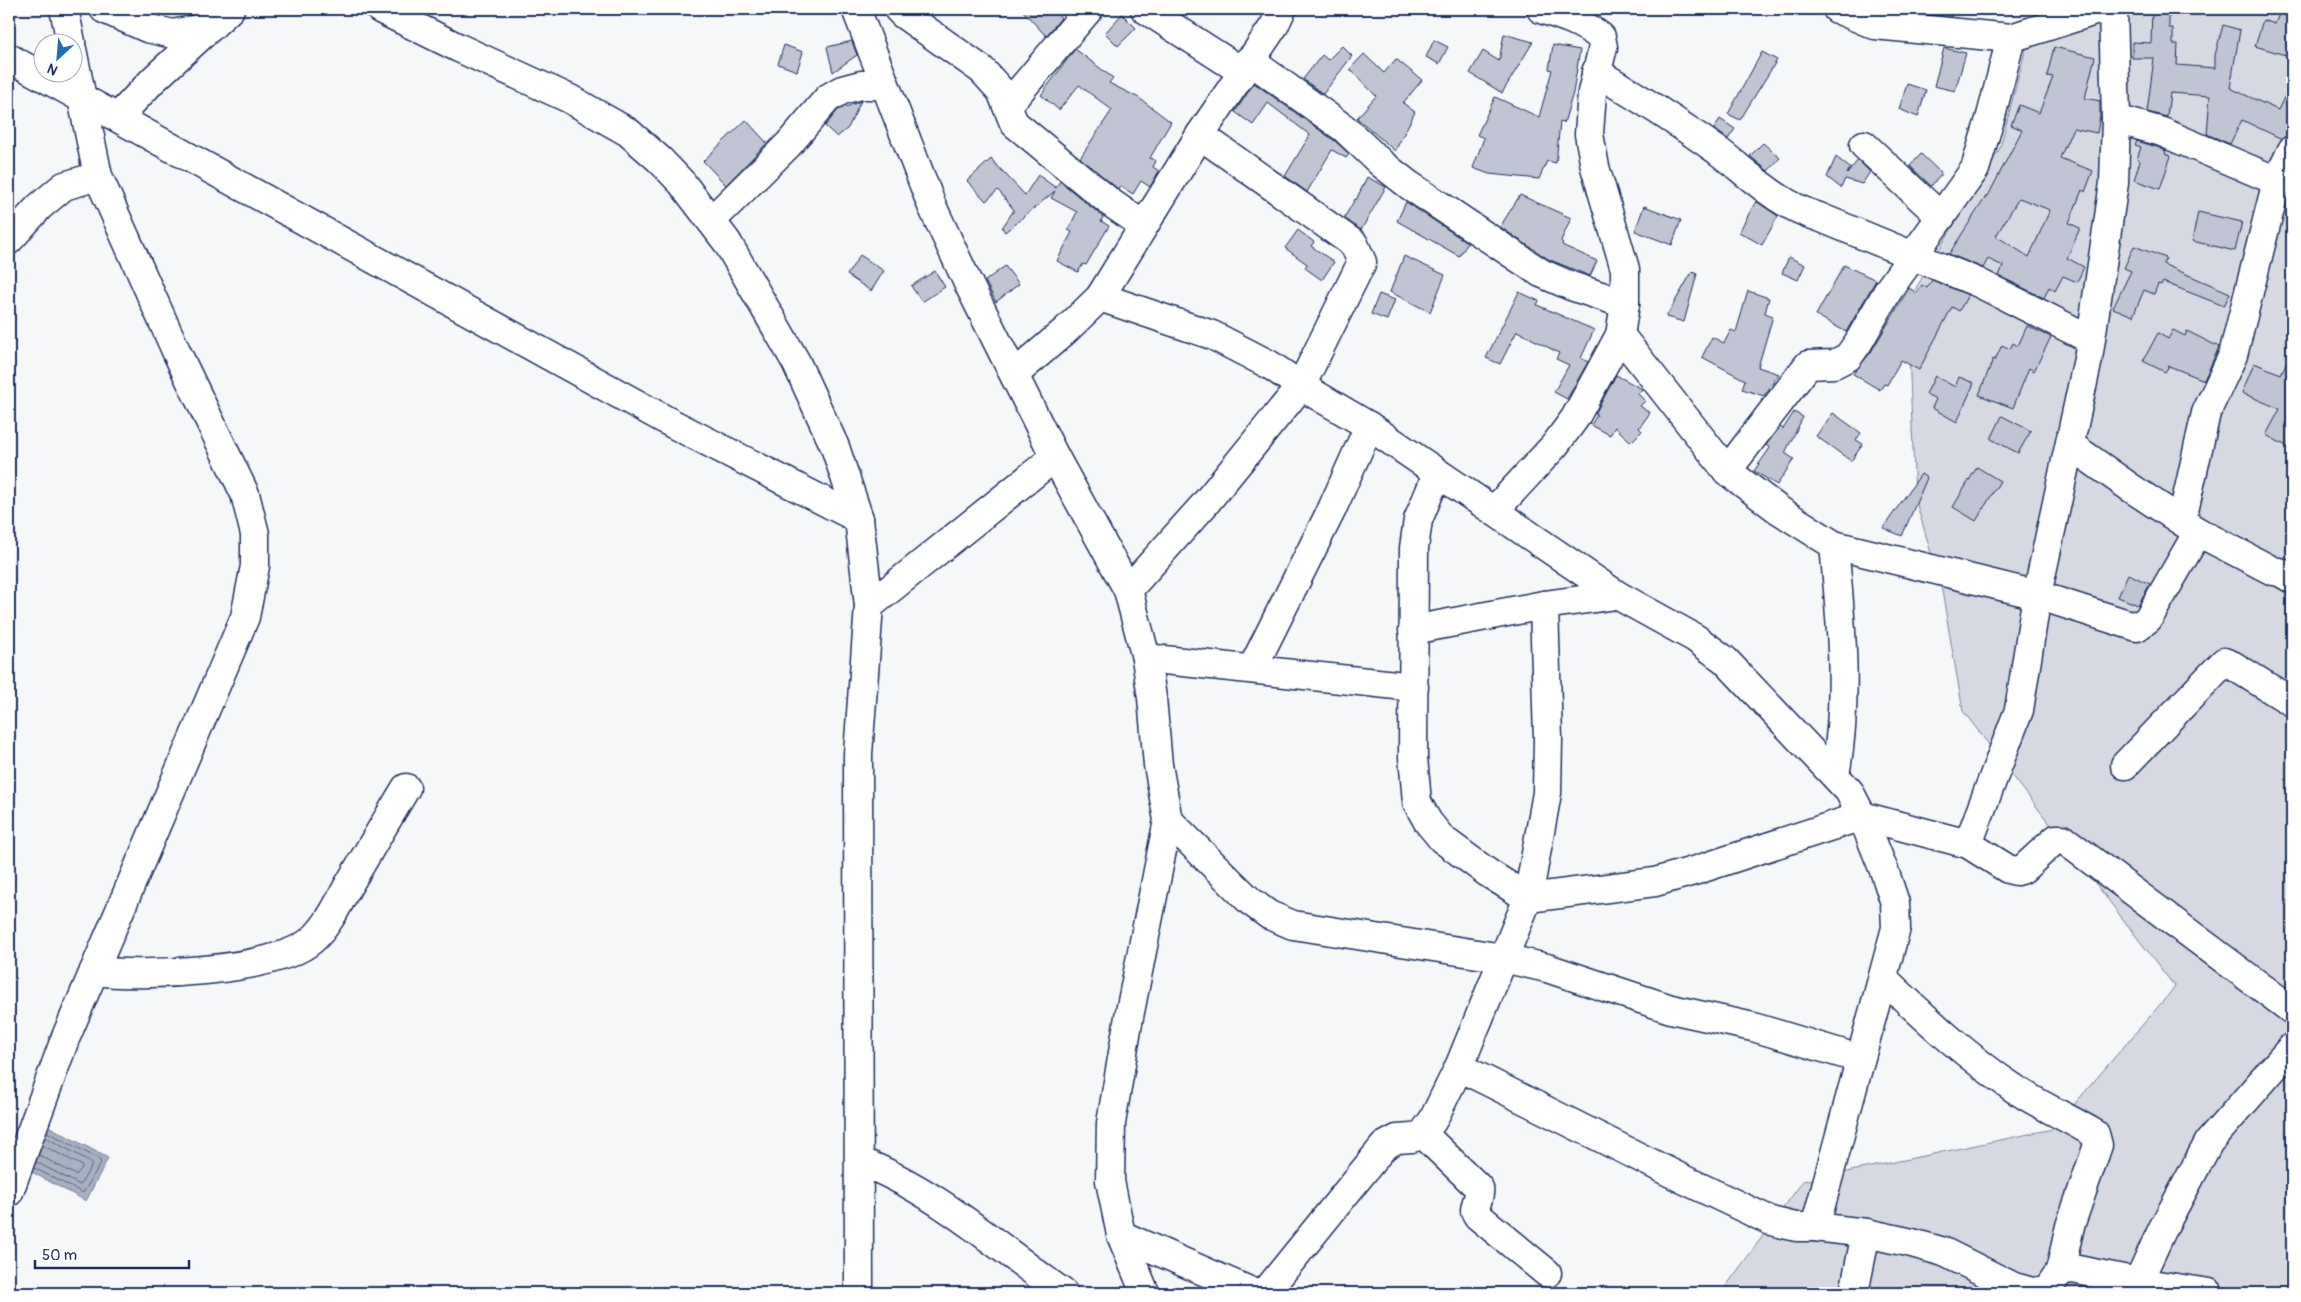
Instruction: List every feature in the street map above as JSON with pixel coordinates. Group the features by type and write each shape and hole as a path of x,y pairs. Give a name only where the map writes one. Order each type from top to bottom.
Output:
{"street":[{"path":"64,9 69,32"},
{"path":"104,9 146,28 173,34 221,17"},
{"path":"380,9 459,48 562,95 628,132 660,160 682,183 727,242 796,362 835,447 859,520 869,606 858,754 858,1161 860,1292"},
{"path":"856,9 932,206 967,281 1015,374 1054,457 1128,590 1146,658 1152,698 1158,765 1168,820 1129,1017 1111,1123 1110,1181 1121,1235 1145,1293"},
{"path":"898,9 982,70 1001,91 1014,123 1111,203 1143,225"},
{"path":"1007,106 1089,9"},
{"path":"1145,9 1246,66 1345,129 1382,164 1409,185 1541,273 1571,286 1625,304"},
{"path":"1015,374 1066,330 1100,297 1200,135 1274,26 1282,9"},
{"path":"1837,9 1875,26 2011,38 2101,9"},
{"path":"1968,844 2019,710 2037,595 2088,359 2114,184 2116,119 2113,9"},
{"path":"1494,511 1555,445 1575,418 1620,335 1625,304 1625,269 1595,167 1589,134 1592,92 1602,47 1601,37 1588,27 1554,11"},
{"path":"118,117 221,17"},
{"path":"1727,471 1808,365 1834,364 1848,357 1858,343 1888,289 1975,169 2011,38"},
{"path":"9,58 673,424 859,520"},
{"path":"1596,72 1663,113 1719,152 1772,195 1798,211 1819,217 1912,257 1979,283 2090,339"},
{"path":"9,1192 65,1039 245,617 255,566 255,534 245,494 178,353 98,176 79,82"},
{"path":"711,221 788,145 828,98 842,90 861,84 884,85"},
{"path":"2116,119 2162,132 2277,181"},
{"path":"1128,590 1204,505 1301,386 1362,262 1354,244 1200,135"},
{"path":"1864,145 1941,217"},
{"path":"1620,335 1727,471 1779,510 1834,545 2037,595 2137,627 2148,619 2190,526 2206,412 2233,355 2277,181 2292,150"},
{"path":"9,240 39,207 64,186 98,176"},
{"path":"1100,297 1212,335 1270,365 1301,386 1369,426 1617,595 1687,633 1725,660 1849,792 1862,816 1895,903 1896,928 1884,979 1860,1059 1815,1227"},
{"path":"1252,670 1332,509 1369,426"},
{"path":"2070,445 2131,488 2190,526 2273,571 2288,569"},
{"path":"869,606 1054,457"},
{"path":"1437,474 1418,520 1415,539 1412,757 1417,802 1428,822 1442,839 1488,873 1528,898 1656,882 1862,816 1968,844 2008,868 2016,870 2023,869 2056,839 2063,839 2292,1010"},
{"path":"1834,545 1843,637 1840,747 1835,775"},
{"path":"1413,630 1544,605 1617,595"},
{"path":"1265,1293 1384,1146 1398,1139 1412,1138 1423,1134 1433,1120 1459,1067 1528,898 1547,793 1548,739 1544,605"},
{"path":"1146,658 1414,688"},
{"path":"2125,766 2224,662 2292,702"},
{"path":"94,971 146,974 264,962 291,953 312,940 330,918 406,788"},
{"path":"1168,820 1250,901 1269,915 1293,925 1503,958 1547,968 1671,1009 1753,1028 1860,1059"},
{"path":"1459,1067 1771,1221 1796,1227 1815,1227 1866,1233 1944,1252 2014,1287 2032,1292 2047,1290 2060,1271 2070,1226 2098,1146 2095,1134 2017,1090 1975,1060 1929,1022 1884,979"},
{"path":"2138,1282 2162,1228 2209,1142 2292,1047"},
{"path":"1423,1134 1479,1188 1480,1192 1474,1211 1478,1216 1547,1273"},
{"path":"858,1161 900,1179 959,1217 1063,1293"},
{"path":"1854,1293 1866,1233"},
{"path":"1121,1235 1254,1293"},
{"path":"2060,1271 2073,1269 2138,1282 2209,1293"}],"shaded area":[{"path":"2036,9 2292,9 2292,1293 1721,1293 1803,1181 2053,1129 2175,987 1963,711 1942,591 1915,498 1907,303 2000,148"}],"water":[{"path":"31,1117 108,1158 86,1201 9,1160"}],"building":[{"path":"1021,9 1053,9 1061,18 1046,36"},
{"path":"1929,9 1952,9 1951,17 1929,14"},
{"path":"2152,9 2169,9 2169,28 2173,28 2173,44 2178,44 2177,65 2215,68 2215,55 2223,25 2240,30 2230,88 2278,110 2292,81 2292,130 2290,135 2282,139 2242,120 2230,144 2207,134 2210,96 2170,93 2167,117 2147,112 2154,58 2132,58 2132,42 2151,43"},
{"path":"2281,9 2292,9 2292,57 2255,46 2263,20 2275,24"},
{"path":"1122,14 1136,28 1118,46 1105,33"},
{"path":"1504,34 1533,42 1502,93 1470,73 1483,51 1499,61"},
{"path":"1434,40 1448,47 1439,64 1426,57"},
{"path":"852,41 857,55 833,72 827,47"},
{"path":"784,45 803,52 797,71 778,64"},
{"path":"1553,45 1580,50 1573,93 1564,123 1560,122 1556,163 1547,161 1539,179 1489,174 1473,168 1484,138 1477,135 1495,97 1539,117 1552,70 1549,69"},
{"path":"1342,46 1352,56 1323,94 1303,79 1322,55 1328,60"},
{"path":"2054,47 2095,57 2085,98 2100,101 2100,115 2097,133 2073,128 2060,158 2093,171 2085,192 2082,190 2069,223 2080,228 2067,258 2084,267 2077,282 2063,276 2055,291 2049,287 2044,298 1999,276 2003,266 1988,259 1983,268 1949,254 1988,196 2022,130 2011,125 2019,105 2039,113 2053,77 2047,76","holes":["2019,198 2050,210 2029,257 1996,236"]},
{"path":"1944,48 1966,53 1955,91 1934,86"},
{"path":"1075,49 1113,78 1109,83 1139,98 1171,122 1150,158 1156,161 1153,167 1159,171 1150,187 1141,181 1133,194 1120,186 1118,189 1080,158 1112,110 1079,85 1059,110 1041,95"},
{"path":"1762,52 1777,60 1740,120 1728,114"},
{"path":"1364,54 1384,73 1396,59 1422,80 1403,103 1415,112 1395,151 1357,118 1376,96 1350,69"},
{"path":"1254,83 1335,141 1349,154 1346,158 1332,150 1307,192 1285,176 1310,135 1268,103 1253,125 1235,112"},
{"path":"1907,84 1926,90 1918,117 1899,109"},
{"path":"861,101 848,128 837,137 825,126 838,110"},
{"path":"1720,119 1735,129 1728,139 1714,129"},
{"path":"746,120 767,143 726,185 703,161"},
{"path":"2137,141 2157,147 2166,151 2165,154 2171,156 2160,189 2134,180 2140,161 2137,159 2141,147 2135,145"},
{"path":"1763,143 1780,158 1768,171 1750,156"},
{"path":"1921,154 1942,174 1931,186 1910,166"},
{"path":"1836,157 1850,168 1847,174 1858,160 1870,172 1862,184 1845,179 1841,188 1827,177"},
{"path":"991,159 1025,195 1038,175 1056,188 1060,181 1103,217 1101,221 1109,226 1086,265 1083,264 1078,272 1057,261 1072,232 1068,230 1077,212 1051,198 1055,191 1005,232 1002,228 1014,210 998,190 986,201 967,181"},
{"path":"1367,177 1386,187 1361,230 1344,218 1356,200"},
{"path":"1520,195 1571,218 1561,241 1562,245 1597,261 1590,276 1548,259 1500,227"},
{"path":"1756,201 1778,216 1762,245 1739,232"},
{"path":"1406,202 1468,243 1459,256 1397,221"},
{"path":"1644,206 1681,220 1672,245 1635,231"},
{"path":"2198,212 2242,222 2235,251 2192,241"},
{"path":"1298,230 1314,242 1311,246 1334,262 1322,280 1305,268 1307,264 1285,248"},
{"path":"2134,246 2166,258 2163,264 2230,293 2224,306 2163,282 2161,285 2158,284 2154,294 2144,290 2133,316 2113,308 2131,271 2124,268"},
{"path":"860,255 884,271 871,291 847,275"},
{"path":"1404,256 1445,275 1430,312 1390,292"},
{"path":"1789,257 1805,265 1798,280 1782,273"},
{"path":"1844,265 1876,280 1846,332 1816,315"},
{"path":"1005,266 1019,284 996,302 985,281"},
{"path":"935,271 945,287 922,302 911,286"},
{"path":"1692,272 1697,274 1684,322 1666,317"},
{"path":"1932,280 1968,295 1959,311 1952,307 1919,370 1901,360 1887,385 1884,384 1880,390 1853,374 1871,352 1909,288 1917,293 1922,285 1927,288"},
{"path":"1748,291 1769,298 1765,313 1773,316 1758,367 1779,374 1764,396 1742,389 1745,380 1702,357 1712,337 1724,343 1731,330 1736,332"},
{"path":"1519,292 1539,301 1537,305 1594,330 1581,358 1588,362 1567,399 1554,392 1569,365 1556,359 1559,353 1517,331 1500,364 1486,358"},
{"path":"1379,294 1395,300 1387,320 1371,314"},
{"path":"2027,326 2051,337 2034,371 2029,368 2013,408 1979,395 1993,359 1995,360 2002,345 2010,349 2013,343 2018,346"},
{"path":"2173,330 2185,336 2187,331 2219,347 2204,380 2169,366 2165,372 2143,361 2158,333 2168,339"},
{"path":"2292,350 2292,449 2266,435 2280,409 2242,393 2254,363 2281,374"},
{"path":"1616,375 1642,389 1638,394 1645,401 1640,406 1650,413 1639,428 1642,431 1631,442 1615,427 1610,435 1591,425"},
{"path":"1935,376 1955,387 1959,377 1974,383 1957,422 1932,408 1936,399 1926,394"},
{"path":"1794,412 1803,417 1785,453 1794,459 1777,485 1754,471 1770,448 1766,445 1780,427 1783,429"},
{"path":"1833,413 1861,433 1856,440 1863,444 1851,461 1816,436"},
{"path":"2002,416 2031,431 2018,453 1991,439"},
{"path":"1977,467 2000,481 1976,521 1953,507"},
{"path":"1921,474 1927,478 1902,536 1883,528"},
{"path":"2128,574 2150,584 2138,605 2118,597"}]}
